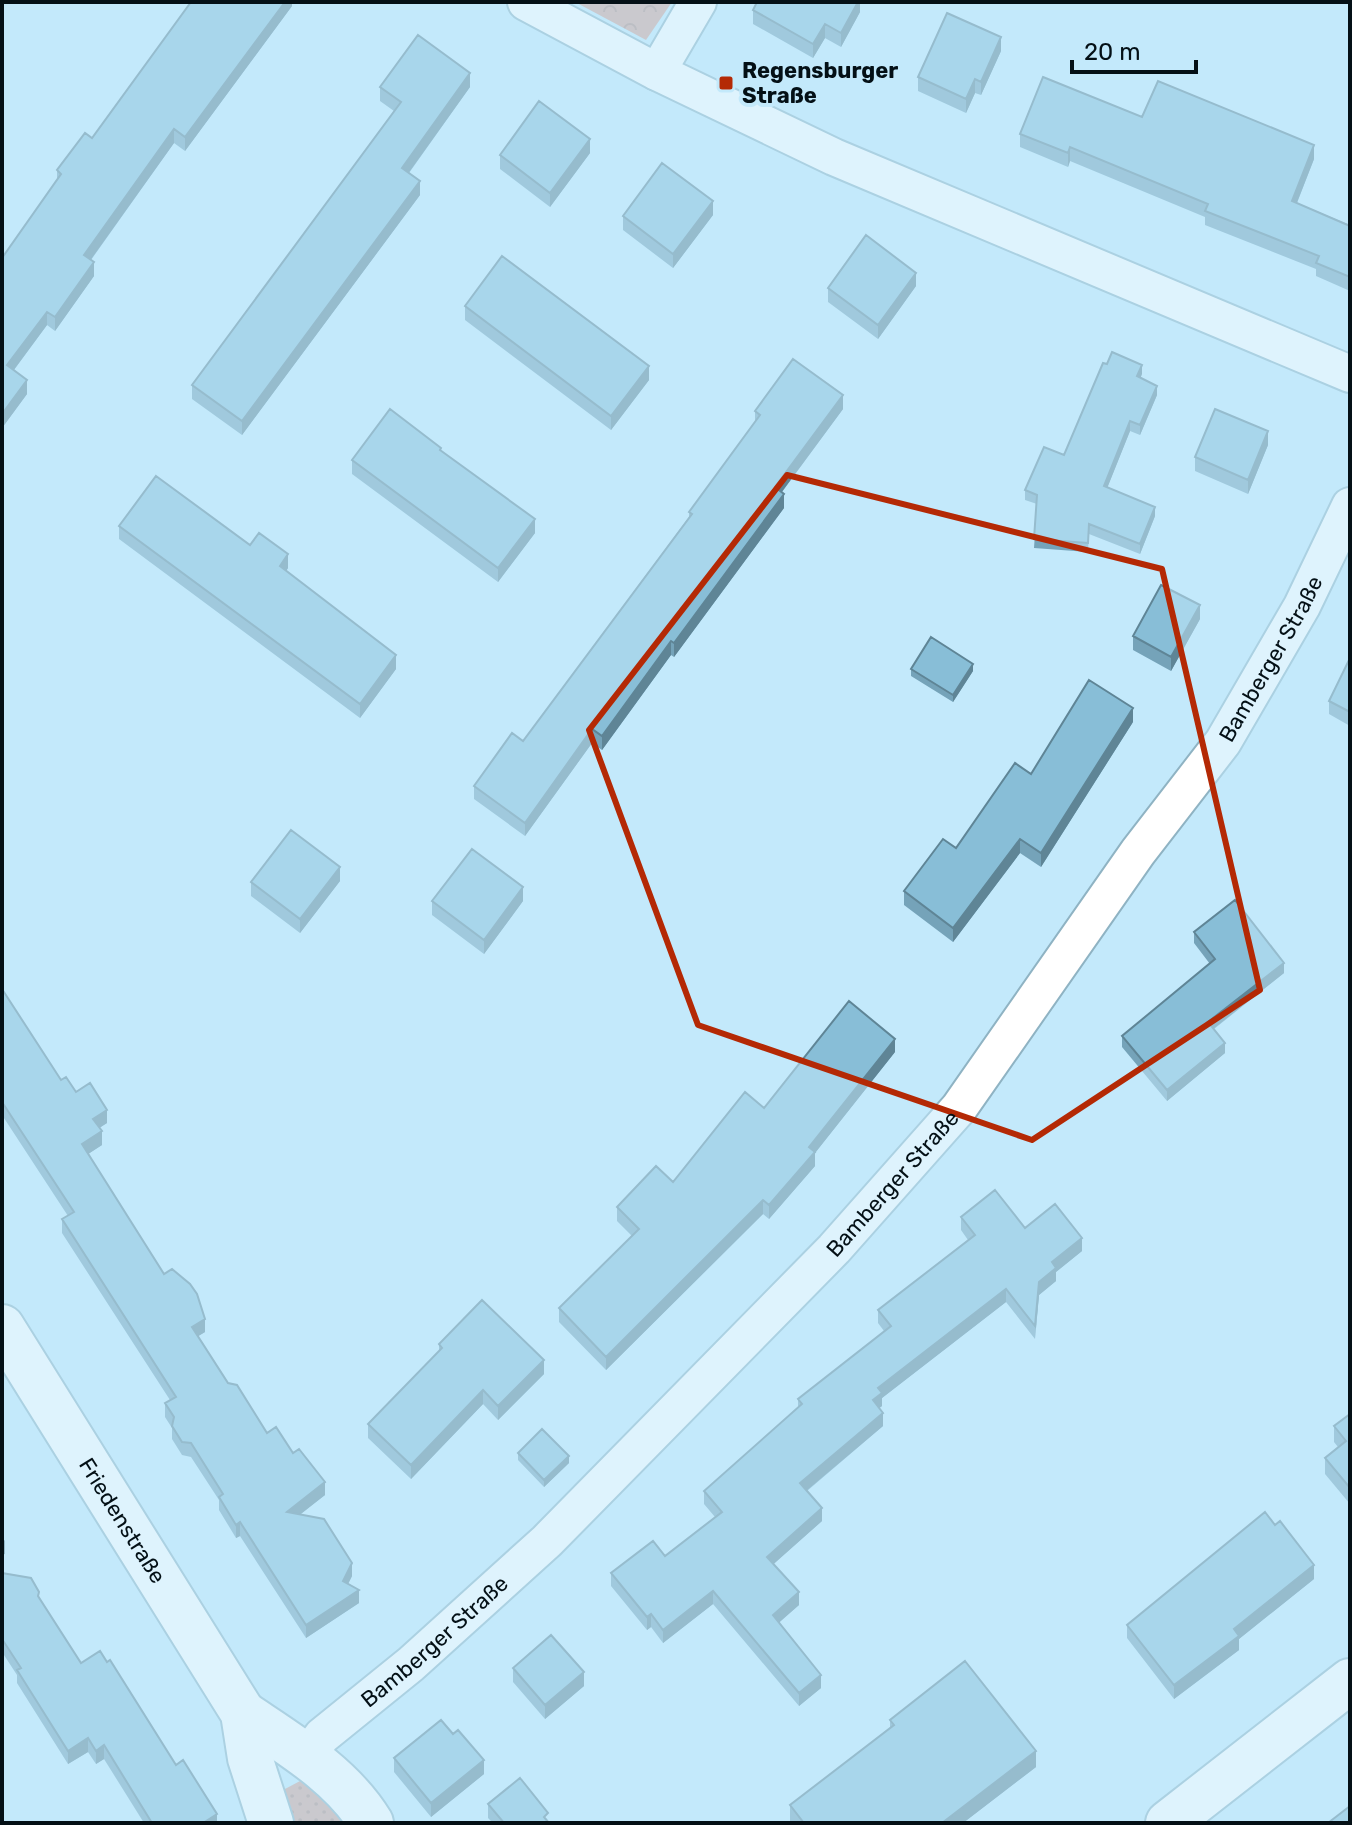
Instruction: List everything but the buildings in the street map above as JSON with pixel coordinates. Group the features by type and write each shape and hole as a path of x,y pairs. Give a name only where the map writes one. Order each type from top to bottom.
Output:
{"street":[{"path":"657,72 698,2"},
{"path":"536,5 657,72 834,157 1350,374"},
{"name":"Bamberger Straße","path":"307,1756 322,1736 411,1664 547,1541 834,1249 959,1108 1138,852 1223,742 1302,606 1350,506"},
{"name":"Friedenstraße","path":"2,1327 243,1713 250,1758 271,1823"},
{"path":"1168,1823 1350,1681"},
{"name":"Friedenstraße","path":"243,1713 307,1756 335,1780 371,1823"}],"highlighted area":[{"path":"787,475 1162,569 1260,990 1032,1140 698,1025 589,730"}],"green space":[{"path":"575,2 672,2 646,40"},
{"path":"300,1781 323,1789 355,1823 286,1823 281,1811 285,1789"}],"place":[{"name":"Regensburger Straße","path":"726,83"}]}
